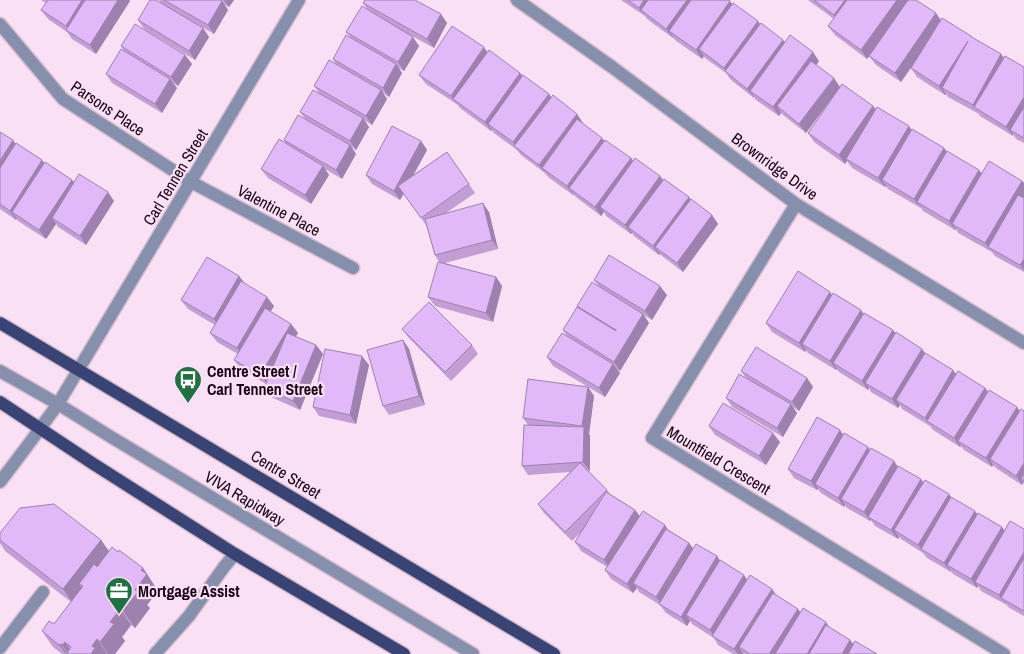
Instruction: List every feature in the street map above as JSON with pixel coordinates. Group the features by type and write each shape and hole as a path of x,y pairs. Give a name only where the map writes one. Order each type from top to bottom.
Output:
{"main road":[{"name":"Centre Street","path":"0,323 554,654"},
{"path":"0,402 40,430 235,554 404,654"}],"street":[{"name":"Carl Tennen Street","path":"0,482 58,404 299,0"},
{"name":"Brownridge Drive","path":"517,0 612,67 796,204 1024,343"},
{"name":"Parsons Place","path":"0,24 63,99 190,182"},
{"name":"Valentine Place","path":"190,182 353,268"},
{"name":"Mountfield Crescent","path":"796,204 652,438 1004,654"},
{"name":"VIVA Rapidway","path":"0,371 473,654"},
{"path":"155,654 189,616 235,554"},
{"path":"0,648 43,592"}],"building":[{"path":"48,0 82,0 66,26 41,10"},
{"path":"85,0 118,0 90,45 66,30"},
{"path":"150,0 156,0 203,28 189,51 138,20"},
{"path":"164,0 221,0 222,1 208,25"},
{"path":"365,0 415,0 441,14 427,39 363,3"},
{"path":"628,0 644,0 639,8"},
{"path":"648,0 687,0 666,29 641,10"},
{"path":"691,0 730,1 696,50 669,31"},
{"path":"814,0 845,0 834,15"},
{"path":"847,0 897,0 861,50 828,26"},
{"path":"908,0 916,0 936,13 895,73 869,56"},
{"path":"733,3 758,21 724,68 699,49"},
{"path":"362,6 413,37 398,62 346,32"},
{"path":"942,18 1001,54 973,105 942,88 968,41 939,86 911,68"},
{"path":"761,23 783,40 747,89 725,71"},
{"path":"135,24 185,55 171,77 121,46"},
{"path":"452,26 484,47 451,96 419,75"},
{"path":"346,35 396,64 383,88 333,59"},
{"path":"790,35 813,52 773,107 750,91"},
{"path":"121,49 170,79 155,104 106,74"},
{"path":"489,50 520,73 485,122 453,99"},
{"path":"1005,56 1024,67 1024,97 1006,127 974,107"},
{"path":"329,60 381,90 366,116 314,86"},
{"path":"811,61 834,78 799,124 777,106"},
{"path":"523,75 549,94 513,142 488,124"},
{"path":"842,84 873,106 839,155 808,133"},
{"path":"313,90 363,118 350,141 300,112"},
{"path":"553,95 577,114 539,165 514,146"},
{"path":"877,107 909,126 878,178 846,159"},
{"path":"1024,107 1024,138 1010,130"},
{"path":"298,115 350,145 336,170 284,140"},
{"path":"577,119 602,138 567,186 542,168"},
{"path":"392,126 421,141 394,191 366,175"},
{"path":"912,129 944,148 914,199 882,180"},
{"path":"0,132 13,140 0,161"},
{"path":"279,139 323,166 305,195 261,169"},
{"path":"605,140 631,158 595,207 569,188"},
{"path":"16,143 42,160 10,211 0,204 0,168"},
{"path":"947,151 979,170 949,221 917,202"},
{"path":"447,152 469,184 421,218 398,186"},
{"path":"635,158 660,176 625,225 600,207"},
{"path":"989,161 1022,181 985,243 952,224"},
{"path":"45,162 72,180 39,230 12,212"},
{"path":"79,174 108,192 80,236 52,218"},
{"path":"664,179 689,197 653,246 628,227"},
{"path":"1018,195 1024,198 1024,259 1020,265 988,247"},
{"path":"691,199 712,215 677,263 655,247"},
{"path":"483,203 492,240 435,255 425,219"},
{"path":"609,255 660,286 645,311 594,280"},
{"path":"207,257 239,276 214,319 181,300"},
{"path":"438,262 496,277 486,313 428,297"},
{"path":"798,271 830,292 799,343 766,323"},
{"path":"241,281 267,297 237,348 210,333"},
{"path":"592,282 643,314 614,362 563,330 577,307 616,331 577,306"},
{"path":"833,293 861,310 830,361 802,344"},
{"path":"429,302 472,345 445,372 402,329"},
{"path":"265,308 291,324 260,375 234,360"},
{"path":"864,313 893,330 862,381 833,363"},
{"path":"896,332 922,349 892,399 865,383"},
{"path":"287,333 316,345 293,401 264,388"},
{"path":"562,333 613,364 599,388 547,357"},
{"path":"403,340 419,396 383,406 367,350"},
{"path":"756,347 807,378 792,402 741,371"},
{"path":"325,349 362,356 350,415 313,407"},
{"path":"925,353 953,370 925,418 896,400"},
{"path":"958,371 985,388 954,438 927,421"},
{"path":"739,374 791,404 777,428 726,398"},
{"path":"528,379 588,387 582,426 523,418"},
{"path":"989,390 1017,407 986,458 958,441"},
{"path":"723,403 773,433 759,456 709,426"},
{"path":"1021,409 1024,411 1024,463 1016,476 990,459"},
{"path":"817,417 840,430 811,481 788,469"},
{"path":"524,425 584,427 583,462 522,466"},
{"path":"844,433 868,447 838,498 815,484"},
{"path":"871,448 894,461 864,512 841,499"},
{"path":"580,463 607,490 565,532 538,504"},
{"path":"898,466 921,479 891,530 868,517"},
{"path":"925,480 949,494 918,545 894,530"},
{"path":"606,492 635,510 604,560 575,542"},
{"path":"951,497 975,511 944,563 921,549"},
{"path":"54,504 101,540 63,589 0,540 0,533 20,508"},
{"path":"643,511 665,525 627,584 605,570"},
{"path":"978,513 1002,527 971,579 947,565"},
{"path":"1010,521 1024,529 1024,552 999,595 975,582"},
{"path":"666,529 689,543 656,597 633,583"},
{"path":"696,544 717,556 681,617 659,604"},
{"path":"112,547 143,568 141,570 147,574 135,590 138,592 123,611 120,609 110,622 114,624 100,642 97,639 92,646 95,648 91,654 69,654 67,653 71,647 65,642 59,645 42,631 49,621 54,624 83,586 79,584 94,564 97,567"},
{"path":"1024,558 1024,611 1001,598"},
{"path":"720,560 744,575 710,630 686,615"},
{"path":"750,575 772,589 734,649 712,636"},
{"path":"773,593 798,609 769,654 750,654 739,647"},
{"path":"803,608 826,622 807,654 775,654"},
{"path":"826,625 850,640 842,654 809,654"},
{"path":"855,641 877,654 848,654"}],"place":[{"name":"Centre Street / Carl Tennen Street","path":"188,404"},
{"name":"Mortgage Assist","path":"119,615"}]}
